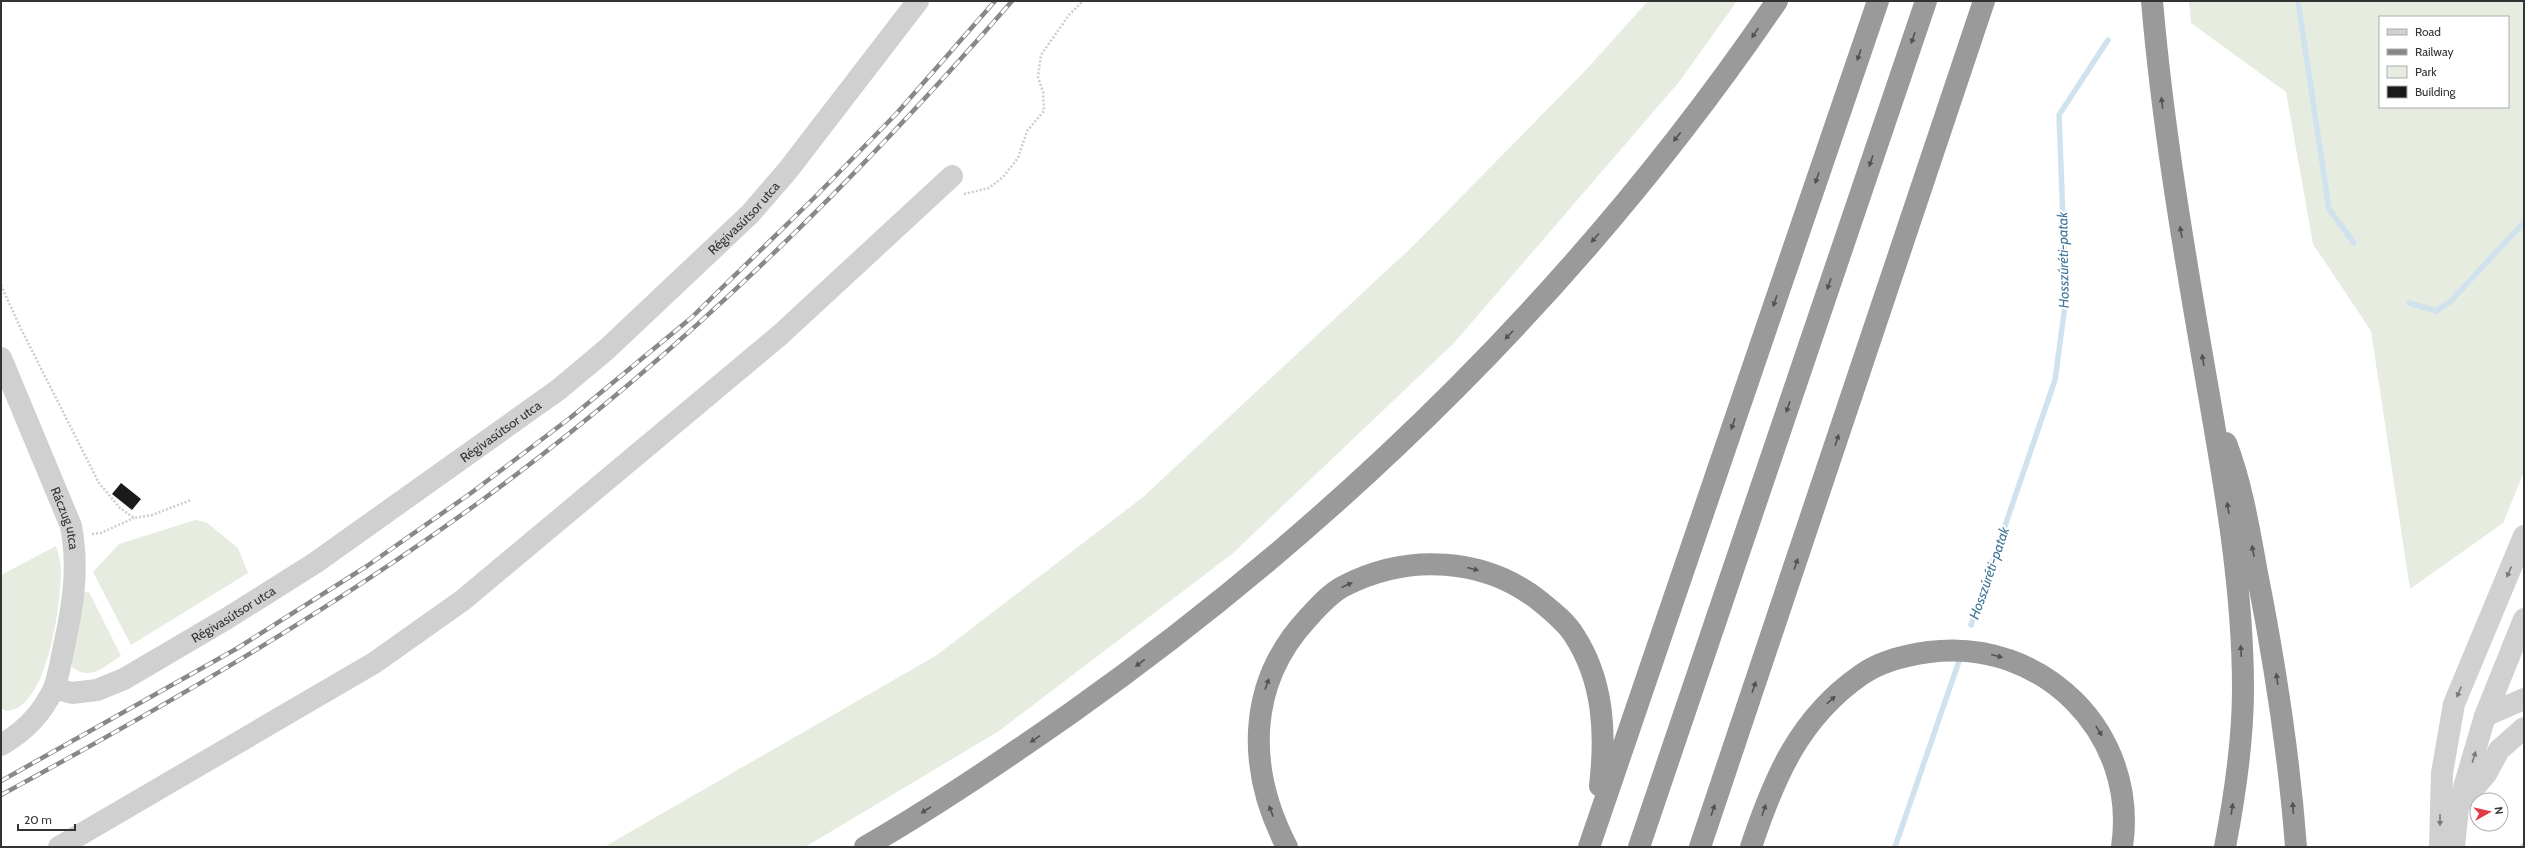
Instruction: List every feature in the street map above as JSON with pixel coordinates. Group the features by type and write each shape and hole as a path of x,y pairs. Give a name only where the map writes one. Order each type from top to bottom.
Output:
{"highway":[{"path":"865,847 1005,760 1172,640 1255,573 1376,465 1509,335 1625,204 1735,63 1777,1"},
{"path":"1589,847 1878,1"},
{"path":"1639,847 1926,1"},
{"path":"1700,847 1984,1"},
{"path":"2152,1 2172,180 2232,535 2243,690 2240,750 2225,847"},
{"path":"2209,398 2237,472 2273,654 2290,772 2296,847"},
{"path":"1287,847 1268,804 1261,774 1258,740 1259,714 1266,686 1277,660 1294,632 1316,609 1342,586 1381,571 1420,564 1458,565 1495,574 1525,589 1552,611 1573,634 1587,662 1599,699 1604,728 1604,748 1596,824"},
{"path":"1751,847 1766,804 1790,753 1819,710 1862,674 1890,661 1917,653 1958,649 1999,656 2035,672 2057,686 2087,712 2112,754 2119,778 2124,802 2126,825 2122,847"}],"street":[{"name":"Régivasútsor utca","path":"54,688 72,693 97,690 124,679 226,620 315,563 558,390 607,349 750,214 788,170 918,1"},
{"path":"59,847 374,663 463,600 780,335 935,190 952,176"},
{"name":"Ráczug utca","path":"1,358 63,505 73,537 75,574 71,614 54,688"},
{"path":"2440,847 2442,773 2454,704 2524,536"},
{"path":"2454,847 2458,808 2485,716 2524,619"},
{"path":"1,745 22,731 39,712 54,688"},
{"path":"2485,716 2524,699"},
{"path":"2458,808 2486,774 2499,750 2524,728"}],"path":[{"path":"935,190 968,194 989,188 1003,177 1018,158 1028,131 1044,111 1043,92 1038,77 1041,55 1069,15 1083,1"},
{"path":"1,285 20,327 99,483 120,508 134,518"},
{"path":"73,537 101,533 134,518 152,515 191,500"}],"green space":[{"path":"1648,1 1737,1 1679,82 1454,343 1232,554 999,731 805,847 604,847 937,655 1143,497 1414,245 1584,72"},
{"path":"2189,1 2524,1 2524,472 2503,523 2410,589 2371,331 2313,244 2286,92 2191,23"},
{"path":"195,520 206,522 238,548 248,573 131,645 93,572 119,544"},
{"path":"56,546 61,567 60,585 55,628 49,652 42,674 32,693 20,706 6,711 1,708 1,575"},
{"path":"89,592 121,656 97,671 85,673 72,667 71,658 81,593"}],"building":[{"path":"121,483 141,499 132,510 112,494"}],"waterway":[{"name":"Hosszúréti-patak","path":"2298,1 2329,209 2354,243"},
{"name":"Hosszúréti-patak","path":"1971,625 2055,380 2066,298 2059,115 2108,40"},
{"name":"Hosszúréti-patak","path":"2409,303 2436,311 2450,302 2524,222"},
{"name":"Hosszúréti-patak","path":"1895,847 1959,661"}],"railway":[{"path":"1,781 236,649 367,566 471,493 570,418 691,318 814,198 897,113 995,1"},
{"path":"1,795 184,693 363,583 478,503 551,448 692,330 759,267 888,137 951,70 1012,1"}]}
